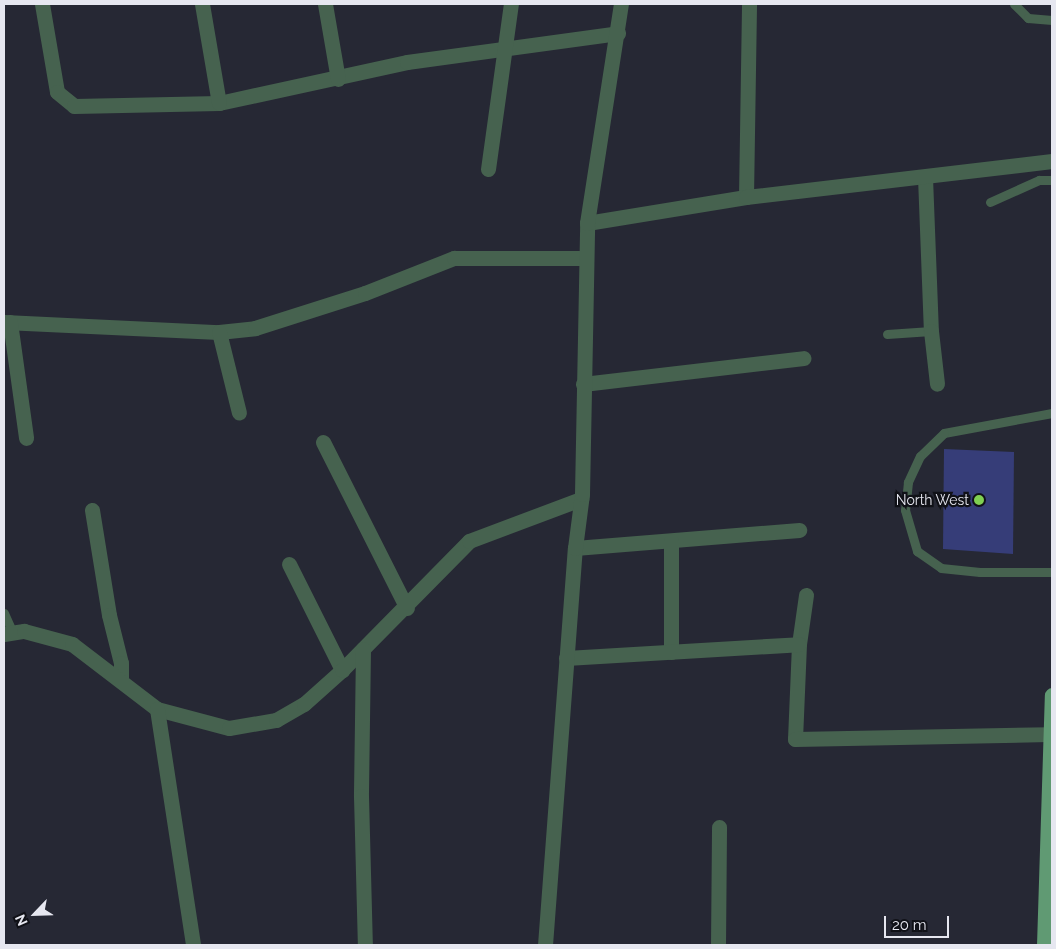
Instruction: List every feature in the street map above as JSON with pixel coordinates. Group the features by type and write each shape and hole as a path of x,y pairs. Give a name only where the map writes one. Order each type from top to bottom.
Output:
{"main road":[{"path":"1047,942 1049,734 1052,695"}],"street":[{"path":"42,4 57,92 64,101 74,106 219,103 338,79 407,62 503,46 618,33"},
{"path":"202,4 219,103"},
{"path":"325,4 338,79"},
{"path":"488,170 503,46 511,4"},
{"path":"545,945 575,548 582,499 587,223 621,4"},
{"path":"746,197 749,4"},
{"path":"587,223 746,197 925,178 1052,161"},
{"path":"925,178 931,331 937,384"},
{"path":"26,438 10,371 7,322 219,332 256,328 365,294 454,258 585,258"},
{"path":"219,332 239,413"},
{"path":"583,384 803,358"},
{"path":"323,442 407,608"},
{"path":"8,634 51,636 72,644 157,709 229,728 276,720 304,704 342,670 407,608 469,541 582,499"},
{"path":"92,510 109,615 121,663 120,680"},
{"path":"575,548 799,530"},
{"path":"671,541 671,652"},
{"path":"289,564 342,670"},
{"path":"806,595 799,644 793,732 801,742 1049,734"},
{"path":"566,658 799,644"},
{"path":"363,649 361,796 365,945"},
{"path":"157,709 193,945"},
{"path":"718,945 719,827"}],"lane":[{"path":"1014,4 1028,18 1052,20"},
{"path":"990,202 1039,180 1052,180"},
{"path":"887,334 931,331"},
{"path":"1052,413 944,433 920,456 908,482 905,510 917,551 941,568 980,572 1052,572"},
{"path":"4,613 8,634"}],"building":[{"name":"North West","path":"944,449 1014,452 1013,554 943,549"}],"place":[{"name":"North West","path":"979,500"}]}
